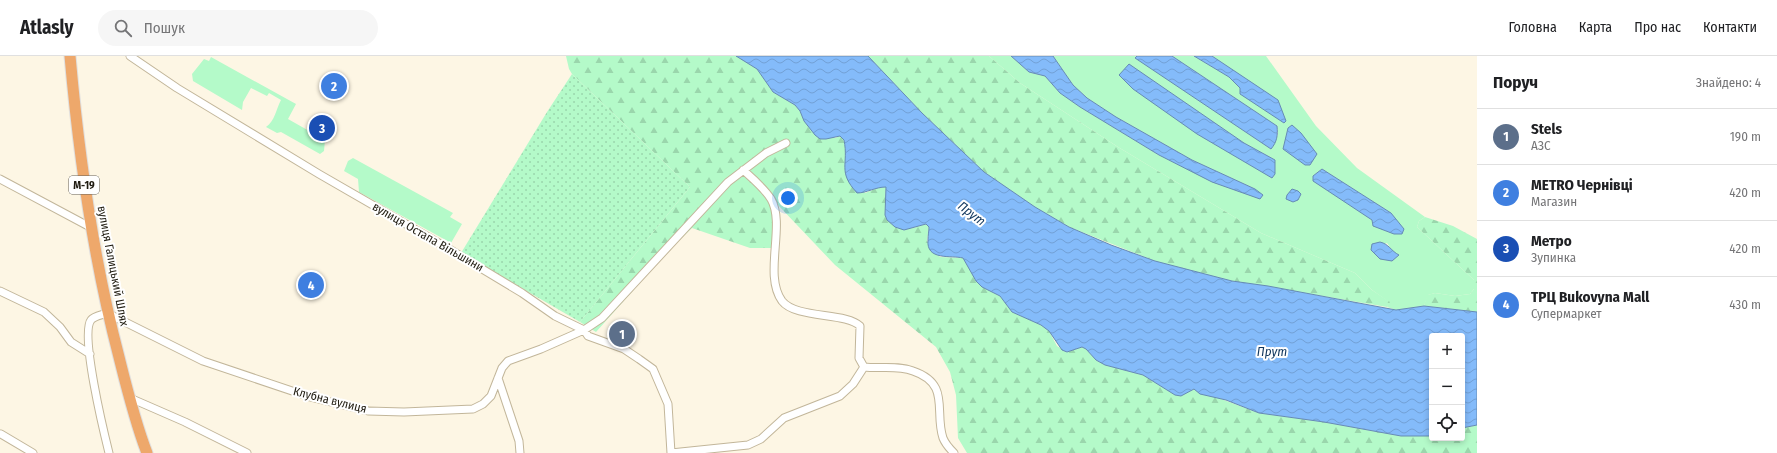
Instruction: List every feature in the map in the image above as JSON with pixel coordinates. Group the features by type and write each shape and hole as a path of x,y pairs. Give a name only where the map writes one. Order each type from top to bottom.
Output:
{"highway":[{"name":"вулиця Галицький Шлях","path":"70,56 77,141 90,228 108,313 130,398 147,453"}],"street":[{"name":"вулиця Остапа Вільшини","path":"130,56 177,88 319,174 449,249 522,293 555,316 584,330 588,336 624,349 653,369 668,404 670,453"},
{"name":"Клубна вулиця","path":"108,313 203,361 310,397 368,411 404,412 473,409 483,404 491,396 502,368 508,361 541,349 584,330 602,318 728,182 766,153 786,143"},
{"path":"743,170 760,186 771,200 775,215 774,273 782,302 789,307 825,317 855,321 860,326 858,346 859,358 864,367"},
{"path":"0,179 90,228"},
{"path":"0,291 44,312 60,327 71,342 90,354"},
{"path":"108,313 91,320 88,327 96,398 109,453"},
{"path":"670,453 748,445 761,439 784,418 840,396 853,384 864,367"},
{"path":"864,367 899,367 913,371 927,378 937,390 941,405 943,438 954,453"},
{"path":"498,378 519,441 520,453"},
{"path":"130,398 184,422 247,453"},
{"path":"1,434 34,453"}],"green space":[{"path":"566,56 736,56 757,69 773,92 795,105 800,111 804,121 835,138 840,136 844,140 865,193 880,187 886,187 885,215 887,220 895,227 913,228 926,224 929,227 927,241 940,257 963,258 976,281 982,287 1000,296 1012,312 1041,325 1049,331 1057,346 1067,352 1082,347 1086,349 1096,360 1105,365 1143,375 1175,395 1181,396 1194,389 1259,413 1324,422 1401,436 1429,436 1429,441 1465,441 1465,427 1477,425 1477,453 967,453 958,438 956,395 950,372 936,347 835,265 778,205 777,248 750,248 692,228 669,250 596,332 580,322 690,187 572,74 569,69"},
{"path":"868,56 989,56 1020,83 1118,147 1261,233 1355,273 1372,290 1390,302 1387,307 1232,281 1155,261 1069,227 1035,207 984,172 922,113"},
{"path":"989,56 1011,56 1029,72 1045,76 1060,93 1080,107 1159,155 1255,189 1192,160 1116,117 1087,98 1073,85 1053,56 1137,56 1136,58 1271,149 1278,134 1277,126 1172,56 1194,56 1229,77 1284,122 1221,62 1212,56 1266,56 1316,126 1357,168 1425,217 1419,221 1417,227 1474,280 1474,289 1470,294 1455,296 1435,293 1428,295 1424,306 1396,310 1387,307 1389,302 1372,290 1355,273 1261,233 1118,147 1020,83","holes":["1130,65 1244,143 1275,160 1273,178 1197,134","1322,169 1391,213 1373,226 1372,220 1313,176","1387,243 1393,252 1386,259 1380,259 1371,250"]},
{"path":"211,57 296,104 288,119 325,140 324,151 320,154 281,132 277,133 266,127 273,118 281,100 269,93 267,96 251,88 243,102 242,110 193,81 192,74 204,59 209,61"},
{"path":"572,74 690,187 580,322 461,253 547,112"},
{"path":"353,158 453,213 450,217 462,224 451,243 359,192 358,179 344,171 348,161"},
{"path":"1425,217 1453,226 1477,239 1477,312 1424,306 1427,295 1435,293 1455,296 1470,294 1474,289 1474,280 1417,227 1419,221"}],"water":[{"name":"Прут","path":"736,56 868,56 922,113 984,172 1035,207 1069,227 1111,245 1155,261 1232,281 1268,286 1396,310 1424,306 1477,312 1477,425 1465,427 1465,333 1429,333 1429,436 1401,436 1324,422 1259,413 1226,400 1200,394 1194,389 1181,396 1175,395 1143,375 1105,365 1096,360 1086,349 1082,347 1067,352 1062,350 1049,331 1041,325 1012,312 1000,296 982,287 976,281 963,258 940,256 931,251 928,247 929,227 926,224 904,230 895,227 887,220 885,215 886,187 857,193 847,179 845,173 844,140 840,136 820,139 815,135 804,121 800,111 795,105 773,92 757,69"},
{"path":"1011,56 1053,56 1073,85 1087,98 1116,117 1192,160 1255,189 1263,195 1260,199 1212,182 1159,155 1080,107 1060,93 1045,76 1029,72"},
{"path":"1137,56 1172,56 1277,126 1277,138 1275,144 1271,149 1135,58"},
{"path":"1194,56 1212,56 1278,100 1286,121 1284,123 1240,94 1240,88 1229,77"},
{"path":"1129,64 1244,143 1275,160 1275,174 1272,178 1197,134 1133,89 1119,75"},
{"path":"1292,125 1301,133 1317,154 1310,165 1305,165 1283,149 1288,128"},
{"path":"1322,169 1391,213 1404,229 1402,234 1394,234 1373,226 1372,220 1313,181 1313,176"},
{"path":"1292,189 1301,194 1298,200 1293,202 1286,199 1287,195"},
{"path":"1380,242 1386,244 1399,255 1392,261 1380,259 1371,250 1372,244"}],"place":[{"name":"METRO Чернівці","path":"334,86"},
{"name":"Метро","path":"322,128"},
{"name":"ТРЦ Bukovyna Mall","path":"311,285"},
{"name":"Stels","path":"622,334"}]}
